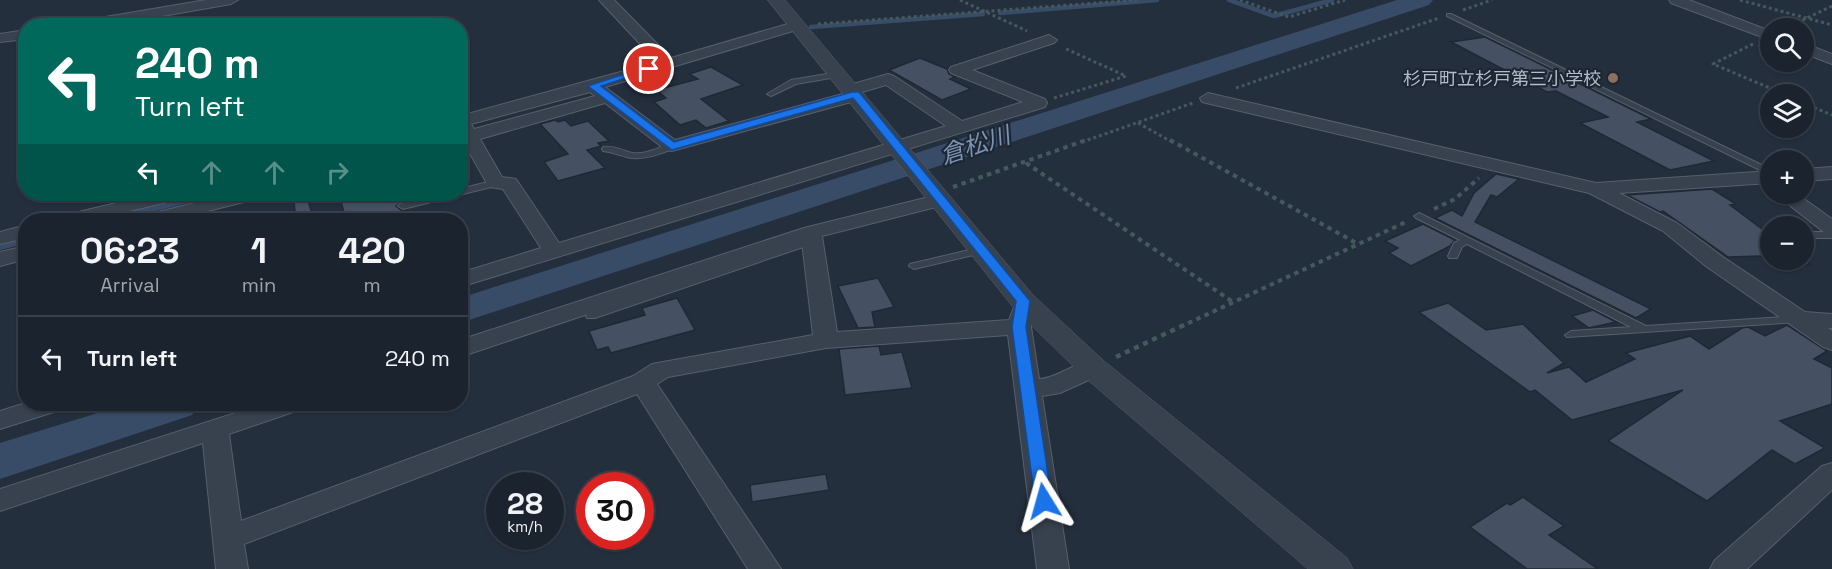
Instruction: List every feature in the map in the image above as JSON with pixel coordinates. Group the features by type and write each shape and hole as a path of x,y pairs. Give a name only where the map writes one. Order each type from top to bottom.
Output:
{"street":[{"path":"115,18 184,4 231,0"},
{"path":"606,0 668,64"},
{"path":"776,0 982,250 1021,314 1093,368 1334,569"},
{"path":"1676,0 1760,36"},
{"path":"468,128 593,86 798,25"},
{"path":"0,38 18,35"},
{"path":"468,277 1039,103 957,70 1048,40"},
{"path":"1814,52 1832,59"},
{"path":"593,86 672,146 854,92 888,79 958,127"},
{"path":"468,129 609,98"},
{"path":"1208,98 1596,189 1670,227 1715,262 1832,342"},
{"path":"468,138 496,183 509,183 554,250"},
{"path":"1814,174 1832,173"},
{"path":"1596,189 1760,178"},
{"path":"468,346 812,237 934,190"},
{"path":"98,213 148,201"},
{"path":"176,213 225,201"},
{"path":"1798,204 1832,229"},
{"path":"0,238 18,233"},
{"path":"812,237 826,340"},
{"path":"0,259 18,254"},
{"path":"228,538 642,382 661,370 826,340 1021,314"},
{"path":"1021,314 1028,388 1053,569"},
{"path":"1799,319 1832,321"},
{"path":"1028,388 1051,387 1093,368"},
{"path":"642,382 765,569"},
{"path":"0,420 29,411"},
{"path":"0,500 268,411"},
{"path":"215,428 232,569"},
{"path":"1726,569 1832,473"}],"lane":[{"path":"1449,15 1760,173"},
{"path":"771,94 794,82 839,74"},
{"path":"606,149 617,148 626,154 641,156 672,146"},
{"path":"468,190 496,183"},
{"path":"403,206 424,201"},
{"path":"1419,216 1645,330"},
{"path":"1814,235 1832,235"},
{"path":"591,316 812,237"},
{"path":"1453,256 1458,245 1468,240"},
{"path":"914,266 982,250"},
{"path":"1571,335 1799,319"}],"path":[{"path":"798,25 1137,0"},
{"path":"1240,0 1289,17 1346,0"},
{"path":"1740,0 1807,18 1832,6"},
{"path":"1814,20 1832,25"},
{"path":"1760,40 1713,64 1760,84"},
{"path":"1814,108 1832,115"},
{"path":"1137,123 1358,244"},
{"path":"1026,163 1233,302"},
{"path":"1093,368 1455,199 1496,165"}],"building":[{"path":"1485,37 1651,119 1637,122 1714,161 1670,170 1580,123 1608,117 1556,91 1547,92 1451,42"},
{"path":"920,58 947,69 949,74 955,77 950,79 971,89 942,100 889,70"},
{"path":"711,67 743,85 701,99 729,121 706,128 696,120 680,125 654,102 666,98 656,90 698,79 689,74"},
{"path":"555,120 558,122 565,120 571,126 588,121 609,141 598,143 601,146 587,150 605,168 558,181 544,162 568,154 540,124"},
{"path":"1496,174 1519,179 1497,197 1491,195 1475,222 1651,309 1636,318 1435,218 1452,210 1462,216 1474,193"},
{"path":"1712,189 1736,204 1730,205 1760,228 1760,256 1728,257 1663,211 1660,212 1627,195"},
{"path":"294,201 308,201 312,213 295,213"},
{"path":"341,201 403,201 396,206 402,211 407,210 408,213 344,213"},
{"path":"1423,224 1455,240 1450,246 1411,266 1389,253 1398,248 1385,241"},
{"path":"878,278 894,307 872,312 875,327 858,328 838,286"},
{"path":"677,298 695,330 611,353 608,347 597,350 589,331 645,315 642,308"},
{"path":"1448,303 1486,330 1523,324 1564,363 1547,373 1569,367 1586,382 1635,359 1626,353 1690,336 1709,349 1742,328 1748,327 1765,336 1787,325 1827,351 1814,359 1832,368 1832,404 1780,421 1825,448 1795,464 1772,450 1707,501 1608,441 1683,390 1572,420 1535,390 1530,392 1419,312"},
{"path":"1593,310 1616,322 1589,328 1572,316"},
{"path":"879,346 881,355 902,352 912,388 845,395 839,349"},
{"path":"826,474 829,490 752,502 750,485"},
{"path":"1523,497 1564,526 1549,535 1598,569 1527,569 1470,527 1507,503 1510,505"}],"waterway":[{"path":"1000,13 1157,0"},
{"path":"1229,0 1274,16 1332,0"},
{"name":"倉松川","path":"468,308 1421,0"},
{"path":"811,27 983,14"},
{"path":"135,213 183,201"},
{"path":"0,247 18,242"},
{"name":"倉松川","path":"0,461 154,411"}],"place":[{"name":"杉戸町立杉戸第三小学校","path":"1613,78"}],"route":[{"path":"649,69 593,86 672,146 856,95 1023,301 1019,327 1044,501"}]}
